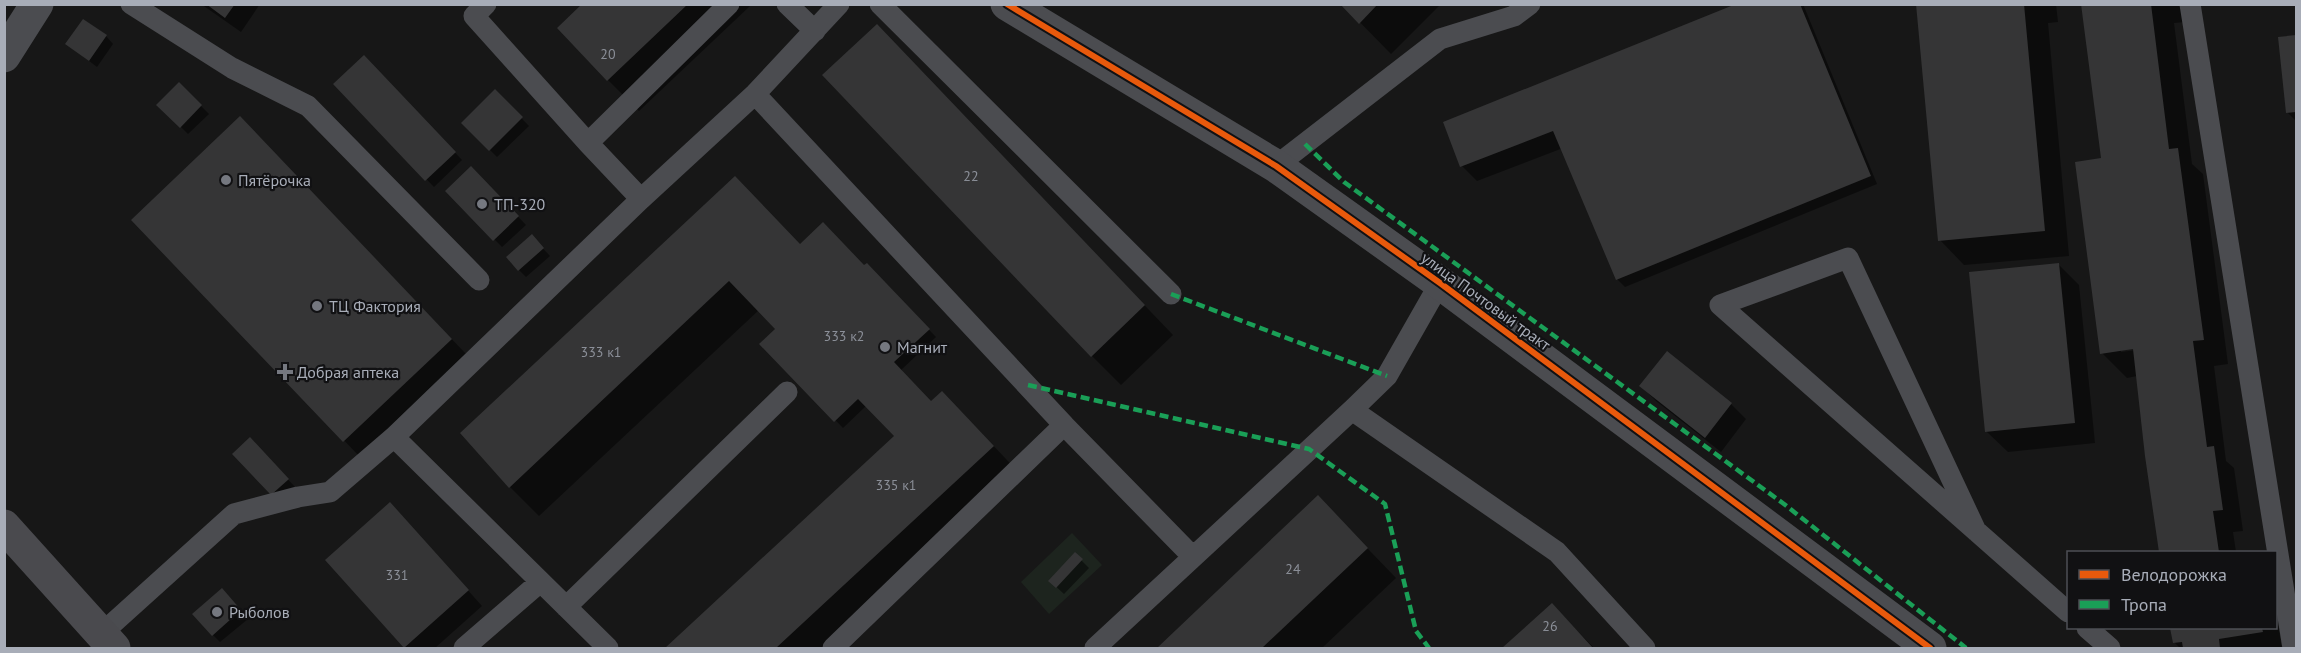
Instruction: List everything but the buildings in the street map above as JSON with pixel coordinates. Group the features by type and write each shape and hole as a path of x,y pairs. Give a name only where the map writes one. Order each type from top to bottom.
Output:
{"main road":[{"path":"4,526 107,641"}],"street":[{"path":"4,56 37,4"},
{"name":"улица Почтовый тракт","path":"1007,4 1276,166 1440,283 1930,648"}],"lane":[{"path":"131,4 232,68 308,106 479,280"},
{"path":"486,4 474,16 641,199"},
{"path":"588,143 729,4"},
{"path":"787,4 815,31"},
{"path":"107,641 234,514 298,497 330,492 394,437 641,199 754,94 839,4"},
{"path":"880,4 1172,294"},
{"path":"1276,166 1440,39 1514,16 1530,4"},
{"path":"2190,4 2293,648"},
{"path":"754,94 1064,425 1193,557"},
{"path":"1976,531 1848,258 1720,305 1808,383 1976,531 2067,611"},
{"path":"1095,648 1387,376 1440,283"},
{"path":"566,607 787,392"},
{"path":"1352,410 1557,552 1645,648"},
{"path":"833,648 1064,425"},
{"path":"394,437 539,583 608,648"},
{"path":"464,648 539,583"},
{"path":"2088,629 2110,648"}],"shaded area":[{"path":"1072,533 1102,565 1049,614 1021,582"}],"marked path":[{"path":"1305,144 1344,182 1784,504 1966,648"},
{"path":"1171,294 1387,376"},
{"path":"1028,385 1309,449 1385,504 1416,631 1429,648"}],"cycle path":[{"path":"1007,4 1276,166 1440,283 1930,648"}],"place":[{"name":"Пятёрочка","path":"226,180"},
{"name":"ТП-320","path":"482,204"},
{"name":"ТЦ Фактория","path":"317,306"},
{"name":"Магнит","path":"885,347"},
{"name":"Добрая аптека","path":"285,372"},
{"name":"Рыболов","path":"217,612"}]}
